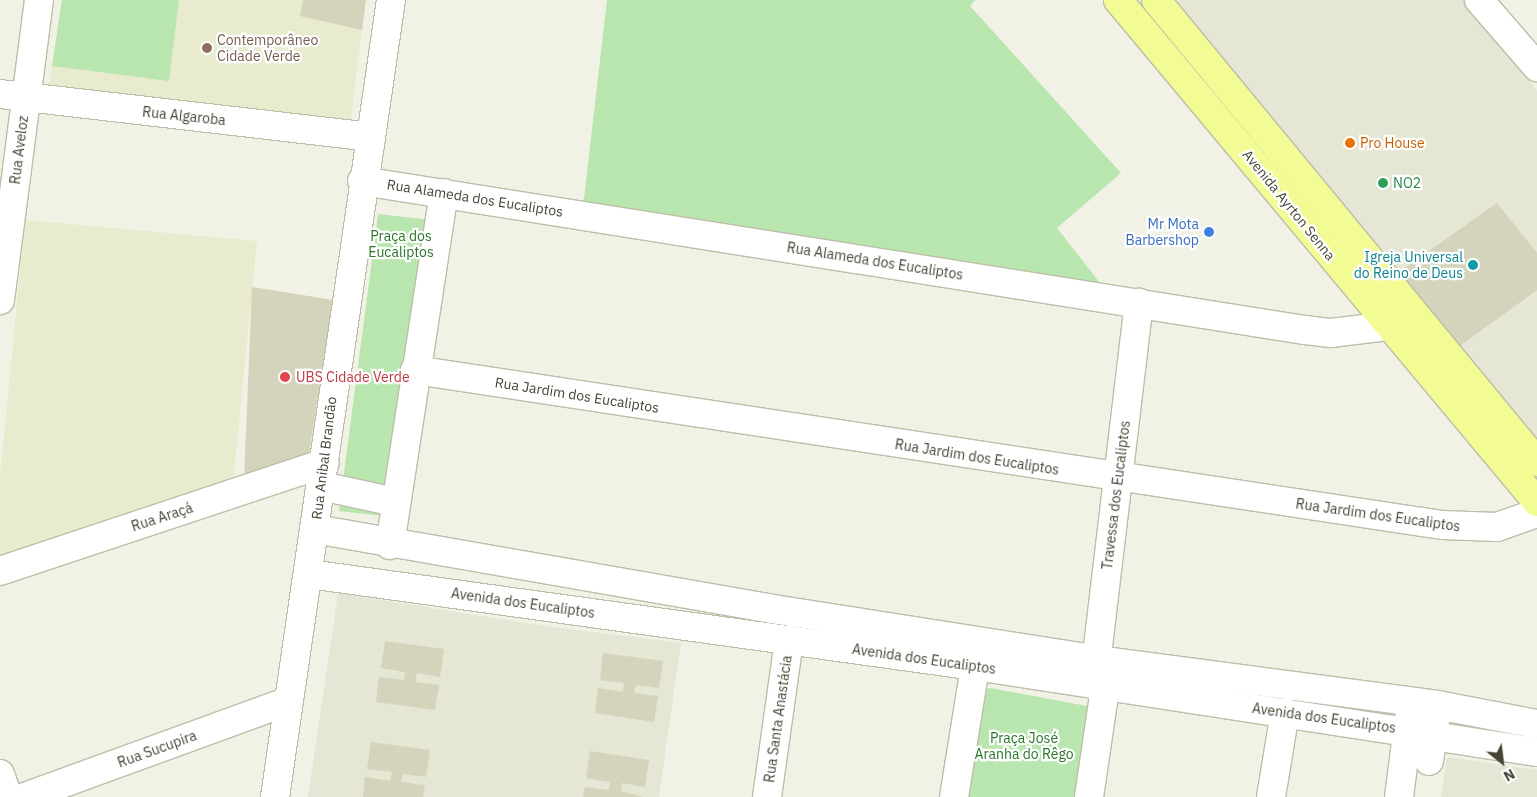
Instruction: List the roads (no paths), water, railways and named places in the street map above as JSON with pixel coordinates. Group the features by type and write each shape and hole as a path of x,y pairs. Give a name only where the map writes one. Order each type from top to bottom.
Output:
{"main road":[{"name":"Avenida Ayrton Senna","path":"1118,0 1388,326 1537,502"},
{"name":"Avenida Ayrton Senna","path":"1156,0 1537,462"}],"street":[{"name":"Rua Aveloz","path":"0,300 13,96 39,0"},
{"name":"Rua Aníbal Brandão","path":"275,797 309,574 362,181 391,0"},
{"path":"1479,0 1537,68"},
{"name":"Rua Algaroba","path":"13,96 369,137"},
{"name":"Rua Alameda dos Eucaliptos","path":"362,181 1331,333 1388,326"},
{"path":"390,545 415,370 444,193"},
{"name":"Travessa dos Eucaliptos","path":"1104,686 1097,660 1139,303"},
{"name":"Rua Jardim dos Eucaliptos","path":"415,370 1117,479 1471,528 1497,527 1537,512"},
{"path":"322,475 395,502"},
{"name":"Rua Araçá","path":"0,571 322,475"},
{"name":"Avenida dos Eucaliptos","path":"315,529 390,545 773,609 979,639 1097,660 1424,704 1537,724"},
{"name":"Avenida dos Eucaliptos","path":"309,574 975,666 1420,731 1537,752"},
{"name":"Rua Santa Anastácia","path":"767,797 778,638 773,609"},
{"path":"954,797 979,639"},
{"path":"1089,797 1104,686"},
{"name":"Rua Sucupira","path":"25,797 289,701"},
{"path":"1399,797 1420,731 1424,704"},
{"path":"1272,797 1285,712"},
{"path":"1420,731 1430,761"},
{"path":"0,774 8,797"}],"place":[{"name":"Contemporâneo Cidade Verde","path":"207,48"},
{"name":"Pro House","path":"1350,143"},
{"name":"NO2","path":"1383,183"},
{"name":"Mr Mota Barbershop","path":"1209,232"},
{"name":"Igreja Universal do Reino de Deus","path":"1473,265"},
{"name":"UBS Cidade Verde","path":"285,377"}],"park label":[{"name":"Praça dos Eucaliptos","path":"401,244"},
{"name":"Praça José Aranha do Rêgo","path":"1024,746"}]}
